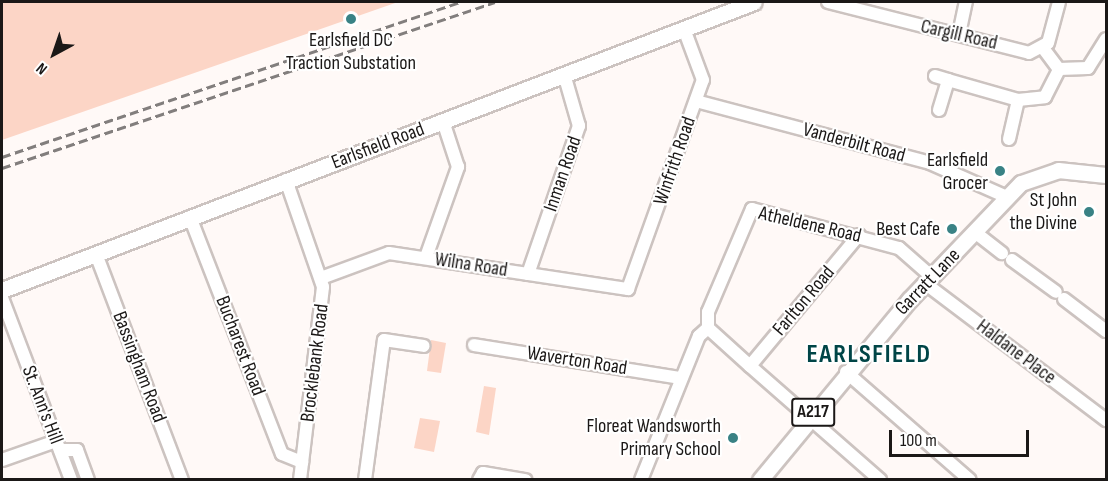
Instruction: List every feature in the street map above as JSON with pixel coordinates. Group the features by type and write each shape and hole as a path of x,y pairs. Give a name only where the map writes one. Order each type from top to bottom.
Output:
{"main road":[{"name":"Earlsfield Road","path":"2,290 754,2"},
{"name":"Garratt Lane","path":"760,480 846,372 1007,197 1043,172 1107,175"}],"street":[{"name":"Cargill Road","path":"828,2 1029,52 1043,48"},
{"path":"959,34 966,2"},
{"path":"1059,2 1043,48 1059,69"},
{"name":"Winfrith Road","path":"624,290 631,286 696,101 701,68 684,29"},
{"path":"1059,69 1088,68 1107,39"},
{"path":"935,76 1018,100 1045,97 1059,69"},
{"name":"Inman Road","path":"528,274 579,126 564,74"},
{"path":"939,110 948,80"},
{"path":"1009,139 1018,100"},
{"name":"Vanderbilt Road","path":"696,101 930,163 1007,197"},
{"path":"426,257 458,167 443,121"},
{"name":"Brocklebank Road","path":"286,180 321,278 323,298 300,480"},
{"name":"Atheldene Road","path":"641,480 699,336 708,328 708,312 752,209 859,235 899,248 929,281"},
{"name":"Bucharest Road","path":"190,217 282,454 302,462"},
{"path":"976,233 1107,331"},
{"name":"Farlton Road","path":"750,366 859,235"},
{"name":"Wilna Road","path":"321,278 389,253 426,257 624,290"},
{"name":"Bassingham Road","path":"96,254 182,480"},
{"name":"Haldane Place","path":"929,281 1107,420"},
{"name":"St. Ann's Hill","path":"2,298 71,480"},
{"path":"708,328 880,480"},
{"path":"365,480 384,340 424,346"},
{"name":"Waverton Road","path":"474,345 681,378"},
{"path":"846,372 970,480"},
{"path":"2,460 58,445 77,450 88,480"},
{"path":"479,480 483,473 525,480"}],"shaded area":[{"path":"2,2 398,2 2,140"},
{"path":"431,340 446,343 441,373 427,371"},
{"path":"484,386 496,388 489,435 476,432"},
{"path":"420,418 440,421 434,452 414,448"}],"railway":[{"path":"2,157 460,2"},
{"path":"2,168 495,2"}],"place":[{"name":"Earlsfield DC Traction Substation","path":"351,19"},
{"name":"Earlsfield Grocer","path":"1000,171"},
{"name":"St John the Divine","path":"1089,212"},
{"name":"Best Cafe","path":"952,229"},
{"name":"Floreat Wandsworth Primary School","path":"733,438"}],"district":[{"name":"EARLSFIELD","path":"869,355"}]}
